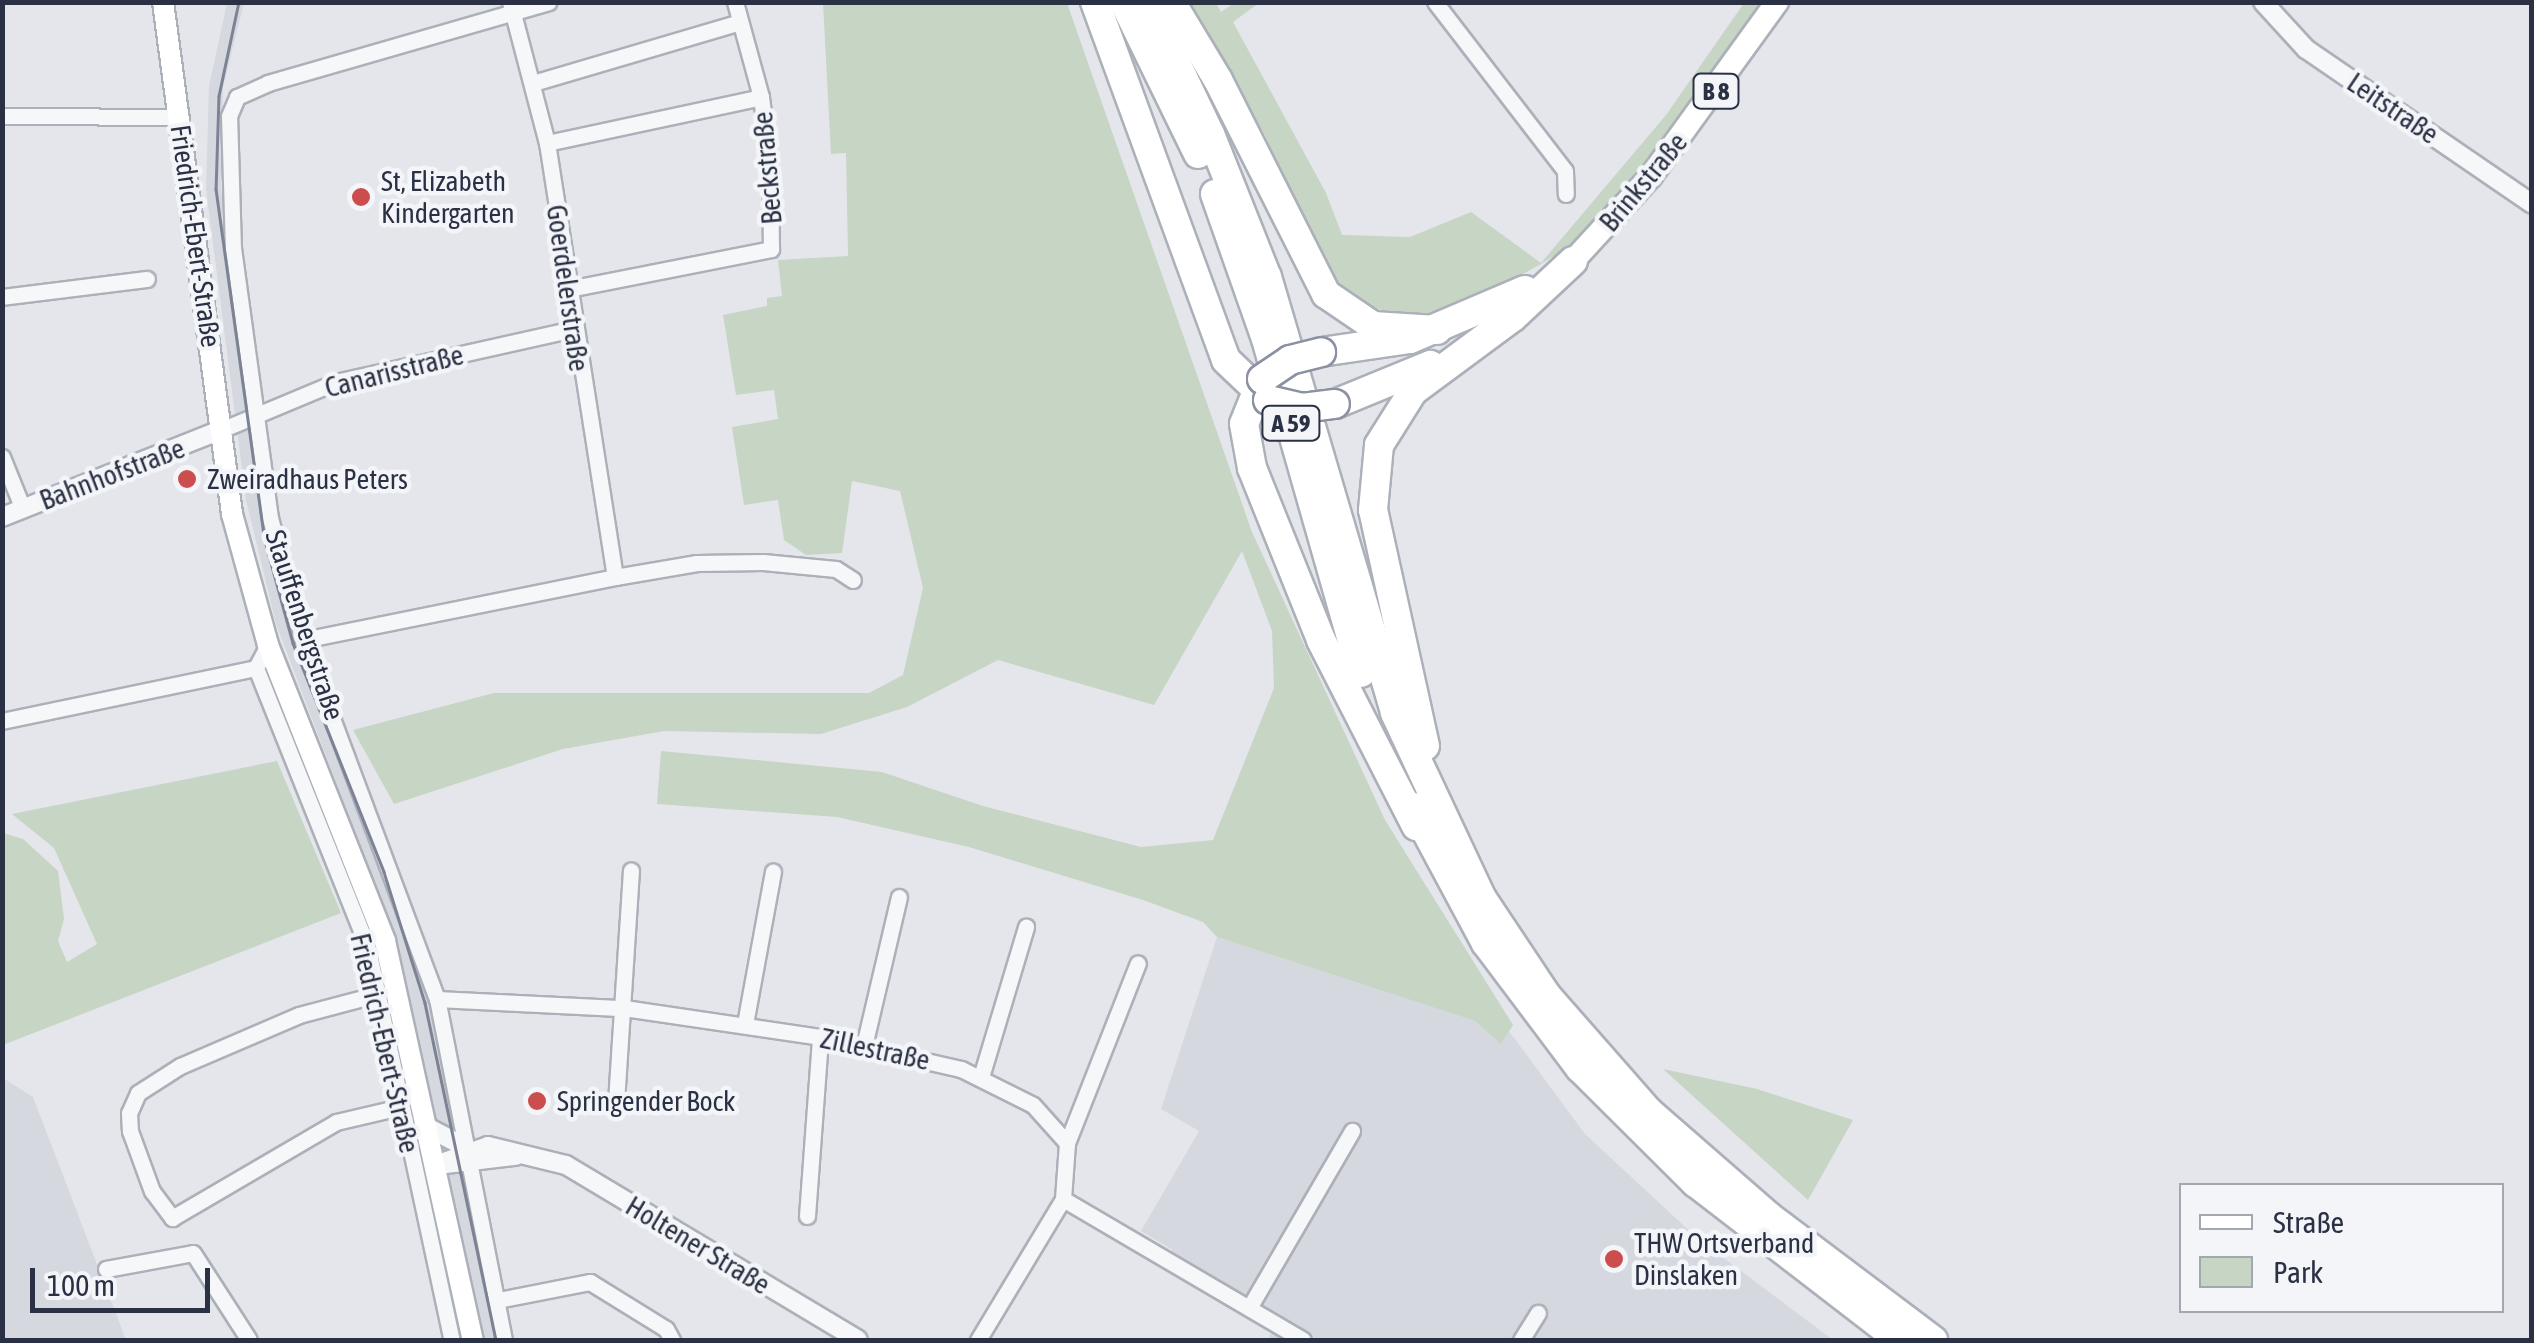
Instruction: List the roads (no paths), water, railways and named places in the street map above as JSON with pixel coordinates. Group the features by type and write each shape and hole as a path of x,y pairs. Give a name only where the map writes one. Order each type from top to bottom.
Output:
{"highway":[{"path":"1096,2 1217,338 1261,390 1302,408 1335,404 1463,350"},
{"name":"A 59","path":"1124,2 1221,210 1266,339 1350,640 1434,853 1532,1009 1633,1126 1754,1231 1900,1340"},
{"name":"A 59","path":"1147,2 1210,134 1266,277 1395,714 1481,897 1547,996 1648,1112 1752,1204 1933,1340"},
{"path":"1171,2 1225,93 1326,294 1373,326 1437,330"},
{"path":"1434,853 1384,773 1285,555 1245,444 1261,390 1290,360 1437,330 1505,302 1573,261"},
{"path":"1481,897 1424,745 1373,510 1374,465 1388,426 1413,391 1513,316 1573,261"}],"main road":[{"name":"Friedrich-Ebert-Straße","path":"164,2 232,514 268,644 385,941 473,1340"},
{"name":"Brinkstraße","path":"1573,261 1652,176 1777,2"}],"street":[{"name":"Stauffenbergstraße","path":"504,1340 437,1000 304,640 270,518 233,248 229,116 237,97 512,8 550,2"},
{"name":"Beckstraße","path":"569,289 771,249 770,164 760,97 734,2"},
{"path":"1435,2 1565,171 1566,194"},
{"name":"Leitstraße","path":"2262,2 2306,49 2532,204"},
{"name":"Goerdelerstraße","path":"512,8 547,143 573,329 615,577"},
{"path":"533,82 740,22"},
{"path":"547,143 760,97"},
{"path":"2,116 180,116"},
{"path":"2,297 148,279"},
{"name":"Canarisstraße","path":"220,430 336,382 573,329"},
{"name":"Bahnhofstraße","path":"2,517 220,430"},
{"path":"2,457 23,508"},
{"path":"304,640 697,563 763,562 836,569 854,580"},
{"path":"4,717 256,668 268,644"},
{"name":"Friedrich-Ebert-Straße","path":"256,668 350,898 378,994 452,1340"},
{"path":"616,1102 631,870"},
{"path":"745,1024 773,872"},
{"path":"864,1046 899,896"},
{"path":"981,1077 1026,927"},
{"path":"978,1340 1063,1199 1067,1143 1138,963"},
{"path":"378,994 299,1015 180,1066 138,1093 129,1112 152,1190 167,1216 178,1216 283,1148 336,1122 400,1107"},
{"name":"Zillestraße","path":"437,1000 624,1008 820,1036 981,1077 1052,1118 1067,1143"},
{"path":"807,1216 820,1036"},
{"name":"Holtener Straße","path":"428,1127 466,1159 536,1154 566,1165 858,1340"},
{"path":"1248,1308 1352,1132"},
{"path":"438,1174 466,1159"},
{"path":"1063,1199 1302,1340"},
{"path":"106,1270 193,1253 249,1340"},
{"path":"498,1300 590,1282 666,1329 672,1340"},
{"path":"1521,1340 1538,1313"}],"tram line":[{"path":"239,2 219,96 216,189 264,537 293,643 384,872 425,1003 496,1340"}],"place":[{"name":"St, Elizabeth Kindergarten","path":"361,197"},
{"name":"Zweiradhaus Peters","path":"187,479"},
{"name":"Springender Bock","path":"537,1101"},
{"name":"THW Ortsverband Dinslaken","path":"1614,1259"}]}
